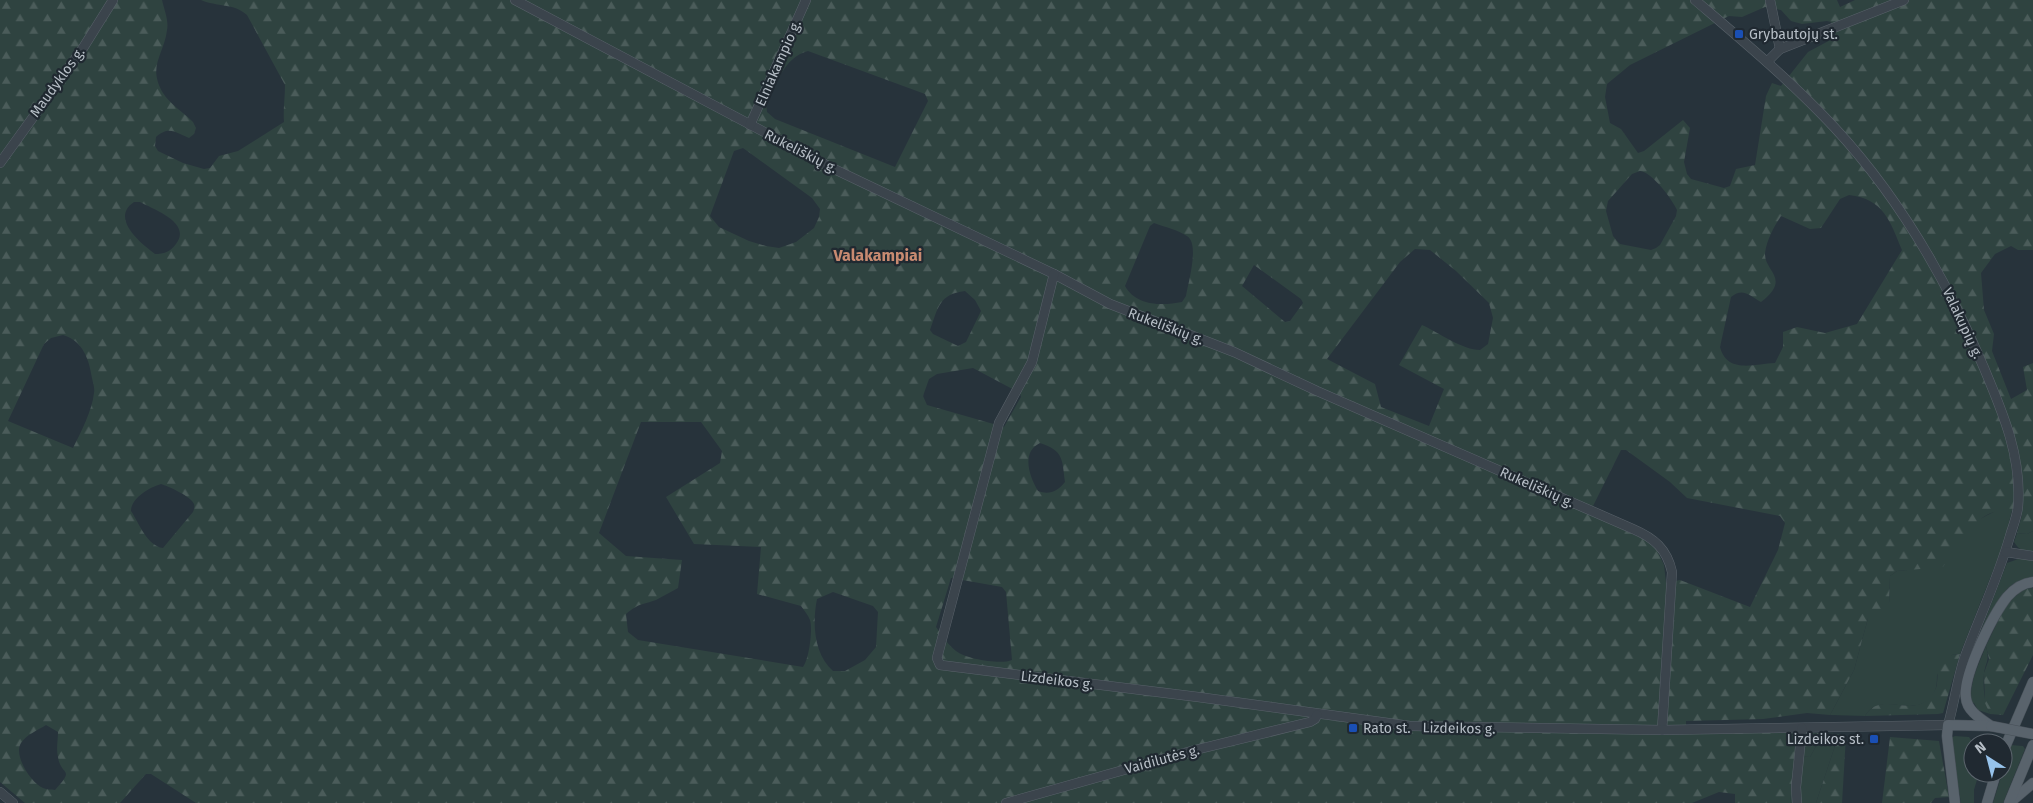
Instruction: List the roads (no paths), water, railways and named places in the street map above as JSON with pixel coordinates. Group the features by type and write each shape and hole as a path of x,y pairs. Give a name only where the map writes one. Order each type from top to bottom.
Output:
{"main road":[{"path":"1991,726 1969,707 1965,698 1970,670 1988,630 2007,597 2026,583 2033,582"},
{"path":"2011,733 2033,682"},
{"path":"1955,803 1947,736 1948,725 1991,726 2033,734"},
{"path":"2010,803 2033,745"},
{"path":"1987,803 1993,783"},
{"path":"2010,803 2033,783"}],"street":[{"name":"Maudyklos g.","path":"0,163 83,48 113,0"},
{"name":"Rukeliškių g.","path":"515,0 832,168 1054,274 1110,304 1234,352 1318,392 1634,529 1656,541 1667,556 1672,572 1662,730"},
{"name":"Elniakampio g.","path":"750,125 806,0"},
{"name":"Valakupių g.","path":"1696,0 1767,62 1834,127 1872,172 1913,229 1932,260 1962,317 2003,415 2018,472 2018,510 2006,552 1959,675 1948,725"},
{"path":"1770,0 1780,49"},
{"path":"1767,62 1780,49 1904,0"},
{"name":"Lizdeikos g.","path":"1054,274 1032,362 999,423 937,658 940,665 1410,726 1662,730 1948,725"},
{"path":"2006,552 2033,556"},
{"path":"1970,670 1973,636"},
{"name":"Vaidilutės g.","path":"1006,803 1214,745 1310,722 1317,715"},
{"path":"1797,803 1796,788 1802,728"},
{"path":"0,792 13,803"}],"place":[{"name":"Grybautojų st.","path":"1739,34"},
{"name":"Rato st.","path":"1353,728"},
{"name":"Lizdeikos st.","path":"1874,739"}],"district":[{"name":"Valakampiai","path":"878,255"}]}
